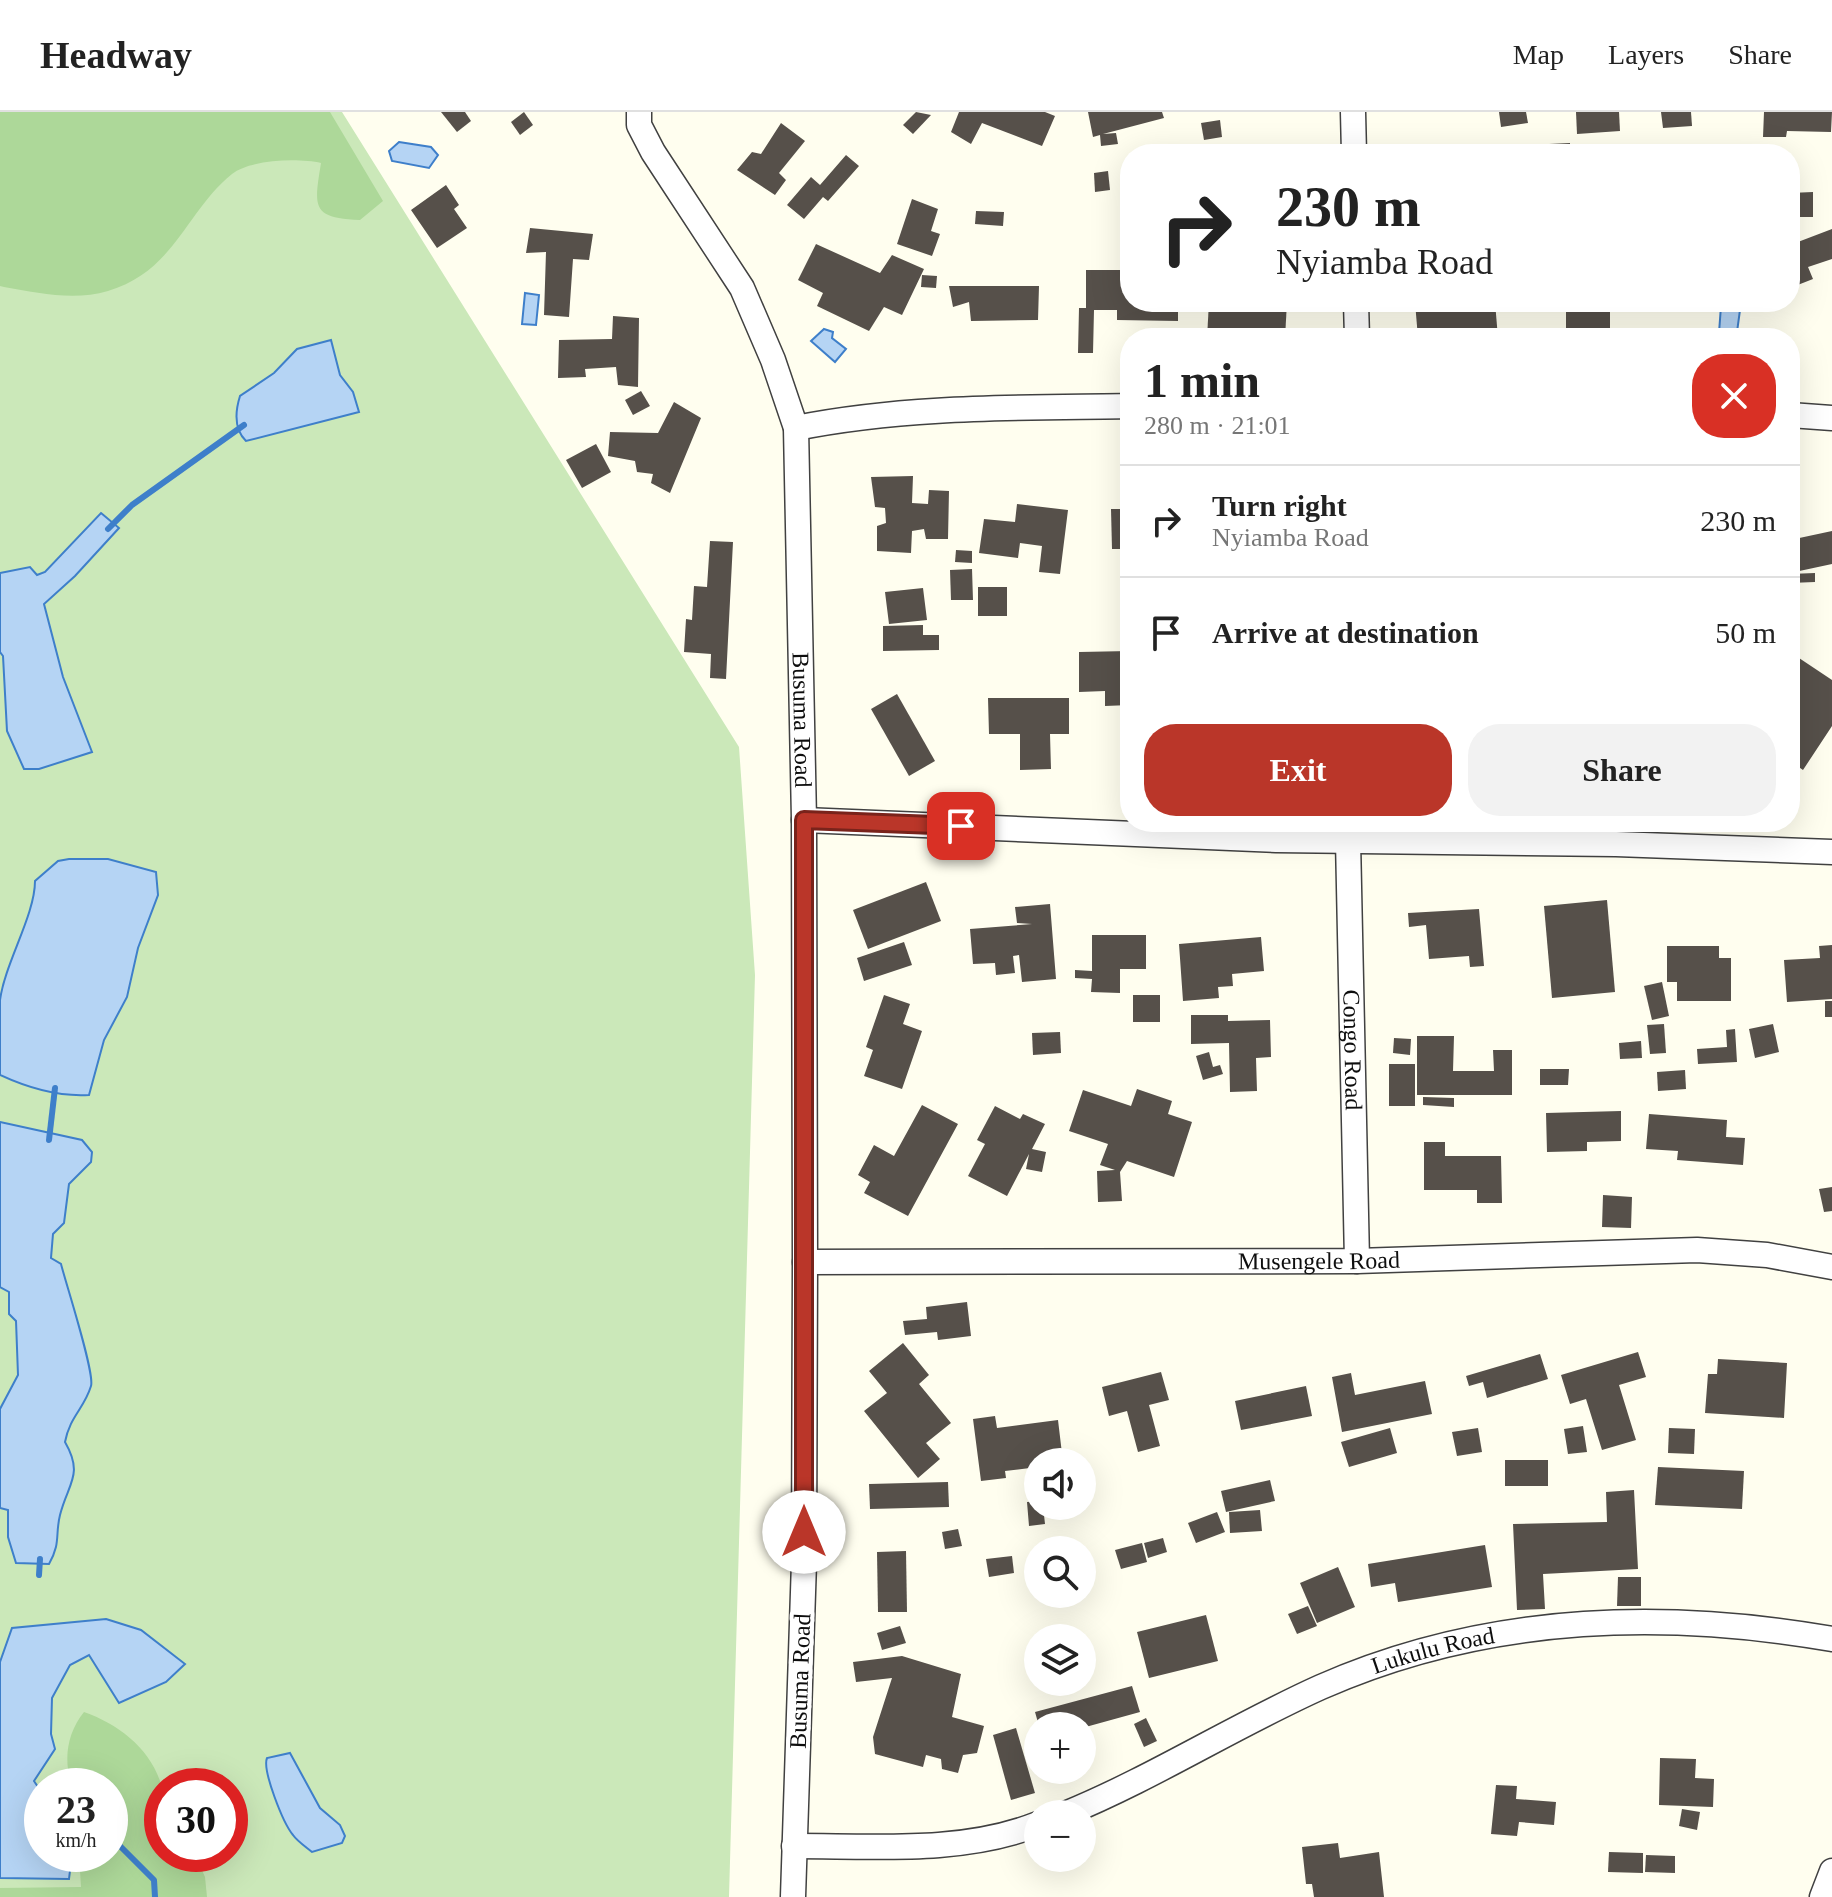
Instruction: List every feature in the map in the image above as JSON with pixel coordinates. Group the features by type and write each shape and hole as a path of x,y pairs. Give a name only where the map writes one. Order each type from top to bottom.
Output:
{"street":[{"name":"Busuma Road","path":"639,112 639,125 653,152 742,288 773,360 796,428 804,820 805,1262 804,1562 793,1897"},
{"path":"1353,112 1354,144"},
{"path":"796,428 862,415 926,410 1120,406"},
{"path":"1800,416 1832,418"},
{"path":"804,820 1120,832"},
{"path":"1130,832 1832,852"},
{"name":"Congo Road","path":"1348,840 1357,1261"},
{"name":"Musengele Road","path":"805,1262 1357,1261 1697,1250 1767,1255 1832,1267"},
{"name":"Lukulu Road","path":"1093,1800 1318,1688 1407,1654 1456,1641 1510,1630 1643,1622 1770,1630 1832,1639"},
{"path":"794,1846 949,1843 990,1838 1024,1828"},
{"path":"1822,1897 1832,1871"}],"green space":[{"path":"0,112 342,112 739,747 755,975 729,1897 0,1897"},
{"path":"0,112 330,112 383,201 360,220 332,216 324,213 317,200 321,163 288,160 251,165 232,174 216,189 165,255 131,282 108,291 82,295 56,295 4,287 0,286"},
{"path":"84,1712 109,1723 131,1739 154,1768 144,1768 144,1872 203,1872 207,1897 0,1897 0,1888 81,1887 80,1872 128,1872 128,1768 68,1768 68,1747"}],"water":[{"path":"399,142 431,147 438,155 429,168 392,161 389,151"},
{"path":"525,293 539,295 536,325 522,324"},
{"path":"1721,312 1740,312 1738,328 1719,328"},
{"path":"824,329 833,332 832,338 846,349 835,362 811,341"},
{"path":"331,340 340,375 353,392 359,412 246,441 239,431 237,420 240,396 274,373 297,349"},
{"path":"101,513 119,528 44,604 63,677 92,752 39,769 24,769 7,731 3,656 0,652 0,573 30,567 37,575 45,572"},
{"path":"108,859 156,872 158,895 138,948 127,997 104,1040 89,1095 43,1091 0,1075 0,1000 30,909 35,881 58,861"},
{"path":"0,1122 82,1140 92,1152 91,1162 69,1184 64,1223 53,1234 51,1258 61,1264 85,1347 91,1386 65,1442 71,1453 73,1479 60,1515 55,1550 49,1564 16,1563 8,1537 8,1510 0,1508 0,1409 18,1375 16,1321 9,1314 9,1292 0,1287"},
{"path":"106,1619 141,1630 185,1664 166,1682 119,1703 89,1655 70,1665 52,1698 51,1734 55,1749 43,1768 24,1768 24,1872 70,1872 69,1879 0,1878 0,1662 12,1628"},
{"path":"290,1753 320,1808 340,1825 345,1836 342,1843 312,1852 289,1829 274,1796 266,1764 267,1758"}],"building":[{"path":"441,112 465,112 471,121 457,132"},
{"path":"524,112 533,125 520,135 511,122"},
{"path":"916,112 931,115 913,134 903,125"},
{"path":"959,112 1045,112 1055,116 1042,146 982,123 971,144 951,132"},
{"path":"1088,112 1162,112 1164,118 1103,134 1116,133 1118,144 1101,146 1100,135 1093,137"},
{"path":"1499,112 1526,112 1528,123 1501,127"},
{"path":"1576,112 1619,112 1620,131 1577,134"},
{"path":"1661,112 1691,112 1692,126 1663,128"},
{"path":"1764,112 1832,112 1831,132 1787,131 1786,137 1763,137"},
{"path":"1220,120 1222,137 1204,140 1201,123"},
{"path":"781,123 805,141 779,173 786,180 775,195 737,170 752,152 761,154"},
{"path":"846,155 859,166 828,201 823,197 804,219 787,205 811,177 820,185"},
{"path":"1108,171 1110,190 1095,192 1094,173"},
{"path":"446,185 459,205 454,209 467,228 437,248 411,210"},
{"path":"1813,192 1813,217 1800,217 1800,193"},
{"path":"912,199 938,209 931,231 940,234 932,256 897,244"},
{"path":"976,211 1004,212 1003,226 975,224"},
{"path":"530,228 593,234 589,260 573,259 569,317 544,315 546,252 526,253"},
{"path":"1832,229 1832,259 1808,267 1813,279 1800,284 1800,241"},
{"path":"816,244 880,273 892,255 924,269 902,315 884,307 869,331 817,306 823,293 798,280"},
{"path":"1086,270 1120,270 1120,312 1178,312 1178,321 1117,320 1117,310 1094,310 1093,353 1078,353 1079,308 1086,308"},
{"path":"922,275 937,276 936,288 921,287"},
{"path":"949,286 1039,286 1038,320 971,321 969,302 953,307"},
{"path":"1208,312 1286,312 1286,328 1208,328"},
{"path":"1416,312 1496,312 1497,328 1417,328"},
{"path":"1566,312 1610,312 1610,328 1566,328"},
{"path":"613,316 639,318 638,387 618,385 616,367 585,369 586,377 558,378 559,340 612,339"},
{"path":"641,391 650,406 633,415 625,400"},
{"path":"674,402 701,418 670,493 651,483 653,474 637,472 635,461 608,456 610,432 658,433"},
{"path":"596,444 611,472 582,488 566,460"},
{"path":"913,476 912,503 928,504 929,490 949,491 948,539 926,539 924,529 912,531 911,553 877,551 877,526 886,523 885,508 875,507 871,477"},
{"path":"1017,504 1068,510 1060,574 1039,572 1042,546 1020,543 1018,558 979,553 984,519 1015,522"},
{"path":"1111,509 1120,509 1120,549 1112,549"},
{"path":"1832,531 1832,564 1800,571 1800,538"},
{"path":"710,541 733,542 726,679 710,678 711,654 684,652 686,619 692,620 694,586 707,587"},
{"path":"956,550 972,551 972,563 955,562"},
{"path":"972,569 973,600 951,600 950,570"},
{"path":"1815,573 1815,582 1800,583 1800,574"},
{"path":"978,587 1007,587 1007,616 978,616"},
{"path":"923,588 927,620 889,624 885,592"},
{"path":"923,625 923,635 939,635 939,650 883,651 883,626"},
{"path":"1120,651 1120,705 1105,706 1105,691 1079,692 1079,652"},
{"path":"1800,659 1832,680 1832,726 1803,770 1800,768"},
{"path":"897,694 935,761 909,776 871,709"},
{"path":"988,698 1069,698 1069,734 1050,734 1051,769 1020,770 1020,734 989,734"},
{"path":"926,882 941,921 868,949 853,910"},
{"path":"1607,900 1615,992 1552,998 1544,906"},
{"path":"1050,904 1056,979 1022,982 1019,955 1013,956 1015,973 996,975 995,963 973,964 970,929 1032,924 1017,923 1015,907"},
{"path":"1479,909 1484,966 1470,967 1469,956 1429,959 1426,925 1409,927 1408,913"},
{"path":"1092,935 1146,935 1146,969 1120,969 1120,993 1091,992 1092,979 1075,978 1075,970 1092,971"},
{"path":"1261,937 1264,971 1232,974 1233,986 1218,987 1219,998 1183,1001 1179,944"},
{"path":"904,942 912,965 864,981 857,958"},
{"path":"1832,945 1832,999 1787,1002 1784,960 1820,958 1819,946"},
{"path":"1667,946 1719,946 1719,958 1731,958 1731,1001 1677,1001 1677,982 1667,982"},
{"path":"1662,982 1669,1016 1652,1020 1644,986"},
{"path":"884,995 910,1004 903,1024 922,1031 902,1089 864,1076 873,1050 866,1047"},
{"path":"1133,995 1160,995 1160,1022 1133,1022"},
{"path":"1825,1001 1832,1001 1832,1017 1825,1017"},
{"path":"1191,1015 1228,1015 1228,1021 1270,1020 1271,1057 1256,1058 1257,1091 1230,1092 1229,1043 1191,1044"},
{"path":"1664,1024 1666,1053 1650,1054 1647,1025"},
{"path":"1773,1024 1779,1052 1755,1058 1749,1029"},
{"path":"1735,1029 1737,1062 1698,1064 1697,1049 1727,1047 1726,1030"},
{"path":"1060,1032 1061,1053 1033,1055 1032,1033"},
{"path":"1417,1036 1454,1036 1453,1071 1494,1071 1493,1050 1512,1050 1512,1095 1417,1095"},
{"path":"1394,1038 1411,1039 1410,1055 1393,1053"},
{"path":"1641,1041 1642,1058 1620,1059 1619,1043"},
{"path":"1209,1052 1213,1067 1220,1065 1223,1074 1203,1080 1196,1056"},
{"path":"1389,1064 1415,1064 1415,1106 1389,1106"},
{"path":"1540,1069 1569,1069 1568,1085 1540,1085"},
{"path":"1685,1070 1686,1089 1658,1091 1657,1072"},
{"path":"1137,1089 1172,1101 1168,1114 1192,1122 1174,1177 1127,1161 1120,1172 1122,1201 1098,1202 1097,1171 1115,1170 1100,1165 1108,1144 1069,1131 1083,1090 1131,1106"},
{"path":"1423,1097 1454,1098 1454,1107 1423,1105"},
{"path":"922,1105 958,1124 908,1216 864,1193 870,1182 858,1175 874,1145 894,1156"},
{"path":"995,1106 1020,1119 1023,1114 1045,1124 1032,1149 1046,1152 1042,1172 1026,1169 1029,1154 1007,1196 968,1176 985,1144 977,1140"},
{"path":"1621,1111 1621,1141 1587,1142 1587,1151 1547,1152 1546,1113"},
{"path":"1649,1114 1727,1120 1726,1137 1745,1138 1743,1165 1677,1160 1678,1151 1646,1149"},
{"path":"1424,1142 1445,1142 1445,1156 1501,1156 1502,1203 1477,1203 1477,1190 1424,1190"},
{"path":"1832,1187 1832,1211 1824,1212 1819,1189"},
{"path":"1603,1195 1632,1197 1631,1228 1602,1227"},
{"path":"967,1302 971,1336 938,1340 937,1332 905,1335 903,1321 927,1319 926,1307"},
{"path":"903,1343 929,1375 919,1384 951,1423 926,1443 940,1459 918,1478 864,1411 887,1393 869,1371"},
{"path":"1638,1352 1646,1377 1619,1385 1636,1440 1602,1450 1586,1399 1570,1404 1561,1375"},
{"path":"1540,1354 1548,1379 1487,1398 1483,1382 1469,1386 1466,1376"},
{"path":"1718,1359 1787,1363 1784,1418 1705,1413 1708,1374 1717,1374"},
{"path":"1161,1372 1169,1400 1149,1405 1160,1446 1138,1452 1127,1411 1109,1416 1102,1387"},
{"path":"1351,1373 1355,1395 1425,1381 1432,1414 1342,1432 1332,1377"},
{"path":"1306,1386 1312,1416 1241,1430 1235,1401"},
{"path":"995,1416 997,1428 1058,1420 1061,1448 1024,1448 1024,1469 1005,1471 1006,1478 981,1481 973,1419"},
{"path":"1583,1426 1587,1452 1568,1454 1564,1429"},
{"path":"1390,1428 1397,1453 1349,1467 1341,1442"},
{"path":"1478,1428 1482,1452 1457,1456 1452,1432"},
{"path":"1669,1428 1695,1429 1694,1454 1668,1453"},
{"path":"1505,1460 1548,1460 1548,1486 1505,1486"},
{"path":"1658,1467 1744,1471 1742,1509 1655,1505"},
{"path":"1270,1480 1275,1501 1226,1512 1221,1491"},
{"path":"948,1482 949,1507 870,1509 869,1484"},
{"path":"1634,1490 1638,1569 1543,1574 1545,1609 1517,1610 1513,1524 1607,1522 1606,1492"},
{"path":"1260,1510 1262,1531 1230,1533 1229,1512"},
{"path":"1217,1512 1225,1532 1196,1543 1188,1523"},
{"path":"1028,1520 1045,1520 1045,1524 1029,1526"},
{"path":"958,1529 962,1546 945,1549 942,1532"},
{"path":"1163,1538 1167,1552 1148,1558 1144,1543"},
{"path":"1142,1543 1147,1562 1121,1569 1115,1550"},
{"path":"1485,1545 1492,1587 1398,1602 1395,1583 1371,1587 1368,1564"},
{"path":"906,1551 907,1612 878,1612 877,1552"},
{"path":"1012,1556 1014,1573 989,1577 986,1559"},
{"path":"1338,1567 1355,1607 1317,1623 1300,1583"},
{"path":"1618,1577 1641,1577 1641,1606 1617,1606"},
{"path":"1308,1606 1317,1626 1297,1634 1288,1614"},
{"path":"1206,1615 1218,1661 1149,1678 1137,1632"},
{"path":"900,1626 906,1643 882,1650 877,1633"},
{"path":"902,1656 961,1674 952,1717 984,1726 977,1753 963,1755 958,1773 942,1769 941,1759 926,1755 923,1767 875,1754 873,1737 892,1678 856,1682 853,1662"},
{"path":"1132,1686 1140,1712 1096,1724 1096,1712 1035,1712 1096,1696"},
{"path":"1146,1718 1157,1741 1144,1747 1134,1724"},
{"path":"1016,1728 1024,1755 1024,1784 1032,1784 1035,1793 1011,1800 993,1735"},
{"path":"1660,1758 1696,1759 1695,1778 1714,1779 1713,1807 1659,1805"},
{"path":"1496,1785 1517,1786 1516,1799 1556,1802 1554,1825 1519,1822 1517,1836 1491,1834"},
{"path":"1682,1809 1700,1812 1697,1830 1679,1826"},
{"path":"1338,1843 1340,1858 1379,1852 1384,1897 1314,1897 1312,1884 1306,1884 1302,1847"},
{"path":"1609,1852 1643,1853 1643,1873 1608,1872"},
{"path":"1646,1855 1675,1856 1675,1873 1645,1872"}],"waterway":[{"path":"108,529 132,505 244,425"},
{"path":"49,1140 55,1088"},
{"path":"39,1575 40,1559"},
{"path":"128,1854 154,1880 155,1897"}],"route":[{"path":"804,1532 804,820 961,826"}]}
